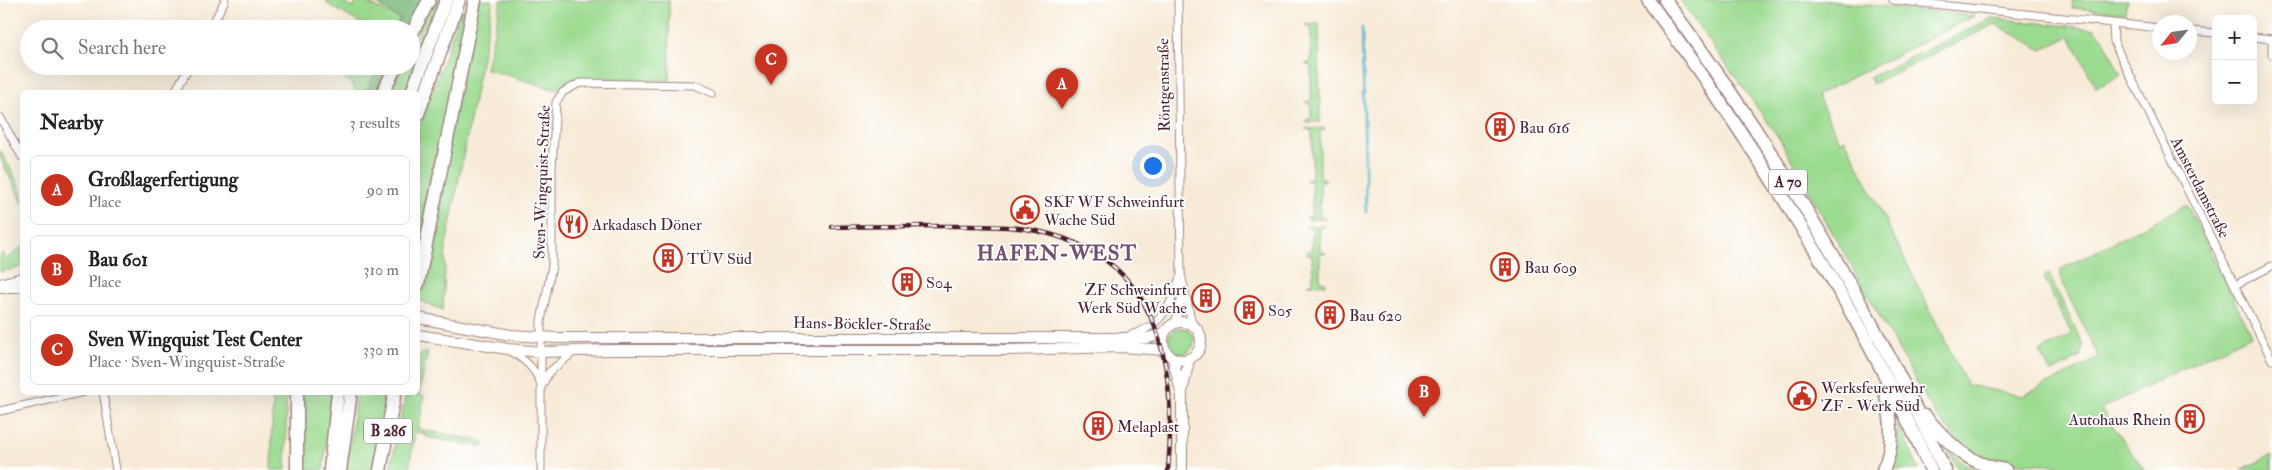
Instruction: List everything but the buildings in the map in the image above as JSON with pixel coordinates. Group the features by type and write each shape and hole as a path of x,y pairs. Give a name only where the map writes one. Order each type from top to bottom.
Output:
{"highway":[{"path":"419,20 429,0"},
{"path":"420,70 446,0"},
{"path":"420,108 459,0"},
{"path":"420,274 475,0"},
{"name":"A 70","path":"1648,0 1719,100 1783,199 1879,367 1931,470"},
{"name":"A 70","path":"1665,0 1712,66 1798,199 1864,312 1945,470"},
{"path":"384,90 392,75"},
{"path":"413,90 418,75"},
{"path":"1879,367 1892,429 1890,450 1883,470"},
{"path":"297,395 297,470"},
{"path":"330,470 338,395"},
{"name":"B 286","path":"340,470 350,395"},
{"name":"B 286","path":"380,470 394,395"},
{"path":"1908,395 1950,446 1966,458 1980,464 2005,470"}],"street":[{"path":"215,20 225,0"},
{"name":"Röntgenstraße","path":"1178,0 1181,274 1192,324"},
{"path":"1893,0 2152,27"},
{"name":"Amsterdamstraße","path":"2113,24 2114,41 2272,360"},
{"path":"2197,32 2212,33"},
{"path":"2257,38 2272,40 2272,56"},
{"path":"176,90 184,75"},
{"name":"Sven-Wingquist-Straße","path":"541,337 542,313 552,266 554,139 556,102 559,96 568,88 580,84 695,84 713,93"},
{"path":"0,117 20,153"},
{"path":"2235,285 2272,266"},
{"path":"1122,337 1145,329 1161,318 1174,298 1181,274"},
{"path":"0,286 20,279"},
{"path":"0,286 20,287"},
{"name":"Röntgenstraße","path":"1175,323 1183,290"},
{"name":"Hans-Böckler-Straße","path":"420,318 495,332 541,337 1007,339 1060,337 1148,338 1164,333"},
{"path":"1182,396 1173,359 1164,350 1162,339 1164,333 1175,323 1192,324 1200,334 1201,341 1198,352 1189,360 1182,396 1182,470"},
{"name":"Hans-Böckler-Straße","path":"420,335 508,350 541,352 645,350 948,351 1060,350 1122,347 1164,350"},
{"path":"541,337 541,470"},
{"path":"645,337 645,350"},
{"name":"Hans-Böckler-Straße","path":"776,337 776,350"},
{"path":"1060,337 1060,350"},
{"name":"Hans-Böckler-Straße","path":"948,339 948,351"},
{"path":"1007,339 1007,350"},
{"name":"Hans-Böckler-Straße","path":"508,350 521,357 533,369 541,387"},
{"path":"541,387 548,372 575,351"},
{"path":"1173,359 1189,360"},
{"path":"0,411 71,395"},
{"path":"104,395 116,470"}],"green space":[{"path":"328,0 338,0 353,8 358,0 361,0 400,19 355,20 326,3"},
{"path":"371,0 424,0 414,20 400,19"},
{"path":"434,0 441,0 420,54 420,27"},
{"path":"478,0 493,0 446,246 443,310 420,301 420,284"},
{"path":"501,0 669,0 670,80 573,81 557,90 486,69"},
{"path":"1680,0 1820,0 1974,16 1817,95 1840,142 1845,139 1967,385 2023,396 2099,358 2061,281 2061,269 2187,205 2251,335 2101,409 2144,470 2079,470 2047,464 1999,462 1979,455 1961,444 1934,413 1779,138"},
{"path":"2073,0 2127,0 2125,13 2072,8"},
{"path":"461,10 464,10 467,13 420,249 420,126"},
{"path":"1992,18 2095,29 2103,38 2121,75 2096,88 2070,36 2042,50 1995,24 1872,84 1869,78"},
{"path":"1319,24 1320,122 1307,122 1306,120 1311,119 1311,104 1305,102 1311,101 1311,66 1305,64 1311,62 1311,27 1305,25"},
{"path":"346,75 374,75 367,90 356,90 350,82 344,79"},
{"path":"374,75 388,75 380,90 367,90"},
{"path":"396,75 412,75 406,90 389,90"},
{"path":"1324,128 1325,130 1320,131 1320,178 1326,180 1320,182 1320,217 1326,219 1308,220 1306,217 1312,217 1312,182 1306,180 1312,178 1312,133 1311,130 1305,129"},
{"path":"0,150 18,183 20,199 0,157"},
{"path":"1306,226 1326,226 1320,228 1320,251 1326,253 1320,255 1320,281 1326,282 1326,285 1307,284 1313,282 1312,255 1306,252 1312,249 1312,228"},
{"path":"20,249 20,267 0,272 0,254 2,253 7,259"},
{"path":"2049,274 2083,345 2080,357 2051,373 2040,351 2072,335 2044,277"},
{"path":"1181,328 1190,332 1194,341 1190,350 1181,354 1172,350 1168,341 1172,332"},
{"path":"428,351 420,390 420,355"},
{"path":"273,395 286,395 286,470 271,470"},
{"path":"301,395 333,395 323,470 301,470"},
{"path":"356,395 390,395 375,470 347,470"},
{"path":"406,395 424,396 418,429 484,442 483,447 425,437 426,434 415,432 409,470 390,470"},
{"path":"1898,424 1919,470 1890,470 1895,456"},
{"path":"1948,448 1961,462 1975,470 1958,470"},
{"path":"2272,455 2272,470 2241,470"}],"waterway":[{"path":"1362,28 1366,212"}],"railway":[{"path":"832,227 996,226 1026,229 1070,241 1105,260 1131,285 1150,315 1162,350 1168,388 1170,428 1168,470"}],"place":[{"name":"Sven Wingquist Test Center","path":"771,85"},
{"name":"Großlagerfertigung","path":"1062,109"},
{"name":"Bau 616","path":"1500,127"},
{"name":"SKF WF Schweinfurt Wache Süd","path":"1025,210"},
{"name":"Arkadasch Döner","path":"573,224"},
{"name":"TÜV Süd","path":"668,258"},
{"name":"Bau 609","path":"1505,267"},
{"name":"S04","path":"907,282"},
{"name":"ZF Schweinfurt Werk Süd Wache","path":"1206,298"},
{"name":"S05","path":"1249,310"},
{"name":"Bau 620","path":"1330,315"},
{"name":"Werksfeuerwehr ZF - Werk Süd","path":"1802,396"},
{"name":"Bau 601","path":"1424,417"},
{"name":"Autohaus Rhein","path":"2190,419"},
{"name":"Melaplast","path":"1098,426"}],"district":[{"name":"HAFEN-WEST","path":"1057,253"}]}
